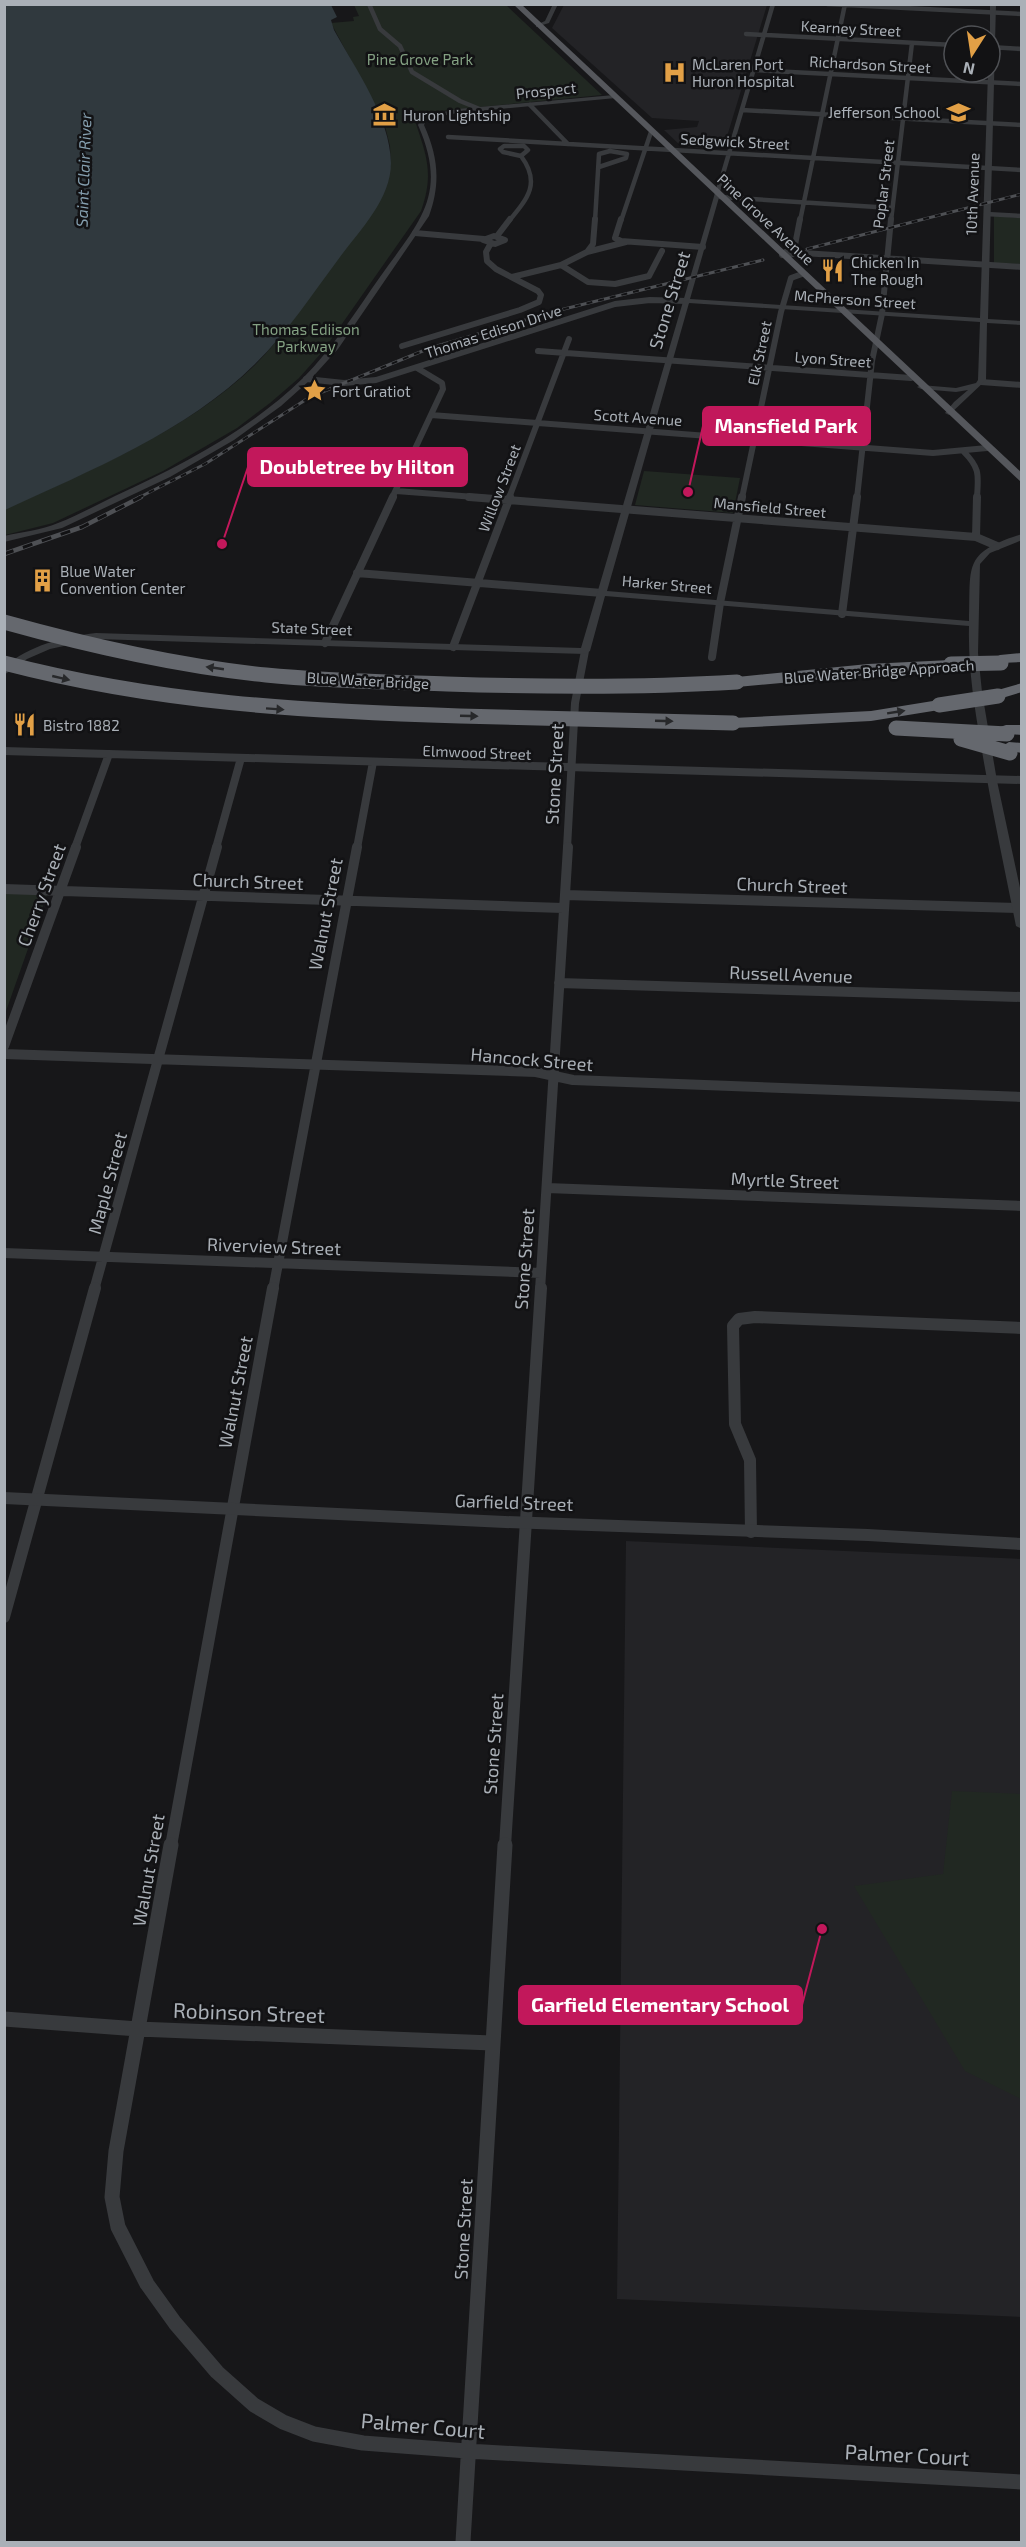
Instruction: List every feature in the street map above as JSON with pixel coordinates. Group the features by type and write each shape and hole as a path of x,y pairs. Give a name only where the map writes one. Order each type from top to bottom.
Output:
{"highway":[{"name":"Blue Water Bridge","path":"4,622 74,642 153,659 294,677 567,687 646,687 737,682"},
{"path":"927,665 1000,663 1022,658"},
{"name":"Blue Water Bridge","path":"4,663 63,679 127,692 250,708 344,713 733,723"},
{"path":"1000,663 1022,668"},
{"name":"Blue Water Bridge Approach","path":"737,682 927,665 1022,663"},
{"path":"733,723 871,716 1009,696"},
{"path":"935,705 956,705 1009,696"},
{"path":"733,723 903,728 1015,745"},
{"path":"903,728 1015,745"},
{"path":"952,734 977,744 1015,745"}],"main road":[{"name":"Pine Grove Avenue","path":"516,4 1022,480"}],"street":[{"path":"369,4 384,33 400,46 408,66 416,76 482,110"},
{"path":"538,26 547,22 556,4"},
{"name":"Stone Street","path":"463,2542 577,688 585,651 648,431 704,247 773,4"},
{"path":"827,4 1022,14"},
{"name":"10th Avenue","path":"992,24 993,4"},
{"path":"782,255 795,245 845,5"},
{"name":"Kearney Street","path":"746,34 942,44"},
{"name":"Poplar Street","path":"842,614 871,375 882,314 886,259 912,43"},
{"path":"1002,47 1022,48"},
{"name":"Richardson Street","path":"754,70 942,81"},
{"name":"Richardson Street","path":"1002,83 1022,84"},
{"name":"10th Avenue","path":"980,383 985,321 991,84"},
{"name":"Prospect","path":"415,233 429,209 435,185 435,163 421,124 424,118 439,113 614,97"},
{"path":"531,105 568,144"},
{"path":"742,110 1022,125"},
{"path":"651,132 615,238 627,242 704,247"},
{"name":"Sedgwick Street","path":"448,137 1022,170"},
{"path":"4,539 59,526 166,475 244,429 278,404 306,379 335,347 415,233 484,239 497,236 522,203 532,178 531,170 521,156 503,152 500,149 512,145 528,148 527,152 521,156"},
{"path":"587,252 592,244 599,167 601,153 616,151 627,154 626,158 599,167"},
{"path":"719,195 892,208"},
{"path":"986,214 1022,216"},
{"path":"484,239 491,243 504,240 497,236"},
{"path":"512,277 561,265 587,252 627,242"},
{"path":"402,346 520,310 539,302 541,295 538,291 496,269 487,261 486,252 491,243"},
{"path":"561,265 588,282 615,284 649,276 662,251"},
{"path":"782,255 804,253 1022,267"},
{"name":"Elk Street","path":"712,657 720,603 740,518 782,308 791,278 802,274"},
{"name":"Thomas Edison Drive","path":"306,379 344,383 383,379 610,305 642,300 687,302"},
{"name":"McPherson Street","path":"687,302 1022,323"},
{"name":"Willow Street","path":"453,647 569,339"},
{"name":"Lyon Street","path":"538,351 911,378"},
{"path":"325,643 440,397 442,383 417,368"},
{"path":"950,413 957,402 980,383"},
{"path":"921,387 956,390 980,383 1022,385"},
{"name":"Scott Avenue","path":"431,415 941,453 987,448"},
{"path":"964,452 978,468 976,537"},
{"name":"Mansfield Street","path":"396,491 976,537 996,546"},
{"path":"1021,923 992,780 977,692 973,653 976,564 984,553 1022,537"},
{"name":"Harker Street","path":"357,573 974,624"},
{"name":"State Street","path":"4,672 39,650 73,639 111,636 585,651"},
{"name":"Elmwood Street","path":"4,751 572,769 1022,780"},
{"name":"Cherry Street","path":"4,1046 109,754"},
{"name":"Maple Street","path":"4,1617 241,758"},
{"name":"Walnut Street","path":"138,2029 231,1509 373,762"},
{"name":"Church Street","path":"4,890 346,901 564,901 1017,908"},
{"name":"Russell Avenue","path":"559,983 1022,998"},
{"name":"Hancock Street","path":"4,1054 536,1072 573,1080 1022,1097"},
{"name":"Myrtle Street","path":"547,1188 1022,1206"},
{"name":"Riverview Street","path":"4,1252 541,1273"},
{"path":"752,1532 750,1460 735,1424 733,1326 739,1319 755,1317 1022,1328"},
{"name":"Garfield Street","path":"4,1498 752,1532 868,1535 1022,1544"},
{"name":"Robinson Street","path":"4,2019 138,2029 492,2043"},
{"name":"Palmer Court","path":"138,2029 116,2151 112,2197 113,2212 124,2242 147,2284 175,2323 217,2372 254,2405 283,2422 314,2434 363,2443 467,2451 1022,2482"}],"shaded area":[{"name":"McLaren Port Huron Hospital","path":"564,5 767,5 725,143 705,142 703,148 681,146 664,130 697,127 699,121 652,118 552,28"},
{"path":"626,1541 1021,1559 1021,2317 617,2299"}],"green space":[{"path":"354,5 506,5 602,95 430,112 415,121 423,145 428,176 421,211 323,351 299,378 237,428 163,471 53,523 5,535 4,510 103,464 168,430 228,389 265,354 309,295 391,166 390,146 384,122 331,23 354,21 353,17 359,16"},
{"path":"994,216 1021,218 1021,264 994,263"},
{"path":"644,471 740,478 733,513 635,505"},
{"path":"5,891 48,892 5,1014"},
{"path":"952,1791 1021,1794 1021,2099 965,2071 854,1886 943,1874"}],"water":[{"name":"Saint Clair River","path":"4,5 331,5 337,17 331,20 334,30 370,94 385,128 391,163 386,189 373,213 289,326 255,364 199,410 168,430 104,464 5,510"}],"railway":[{"path":"807,249 1022,194"},
{"path":"138,498 205,464 310,397 430,348 556,311 763,260"},
{"path":"4,554 82,527 141,497"}],"place":[{"name":"McLaren Port Huron Hospital","path":"674,73"},
{"name":"Jefferson School","path":"958,112"},
{"name":"Huron Lightship","path":"385,115"},
{"name":"Chicken In The Rough","path":"833,271"},
{"name":"Fort Gratiot","path":"314,391"},
{"name":"Mansfield Park","path":"688,492"},
{"name":"Doubletree by Hilton","path":"222,544"},
{"name":"Blue Water Convention Center","path":"42,580"},
{"name":"Bistro 1882","path":"25,725"},
{"name":"Garfield Elementary School","path":"822,1929"}],"park label":[{"name":"Pine Grove Park","path":"420,59"},
{"name":"Thomas Ediison Parkway","path":"306,338"}]}
